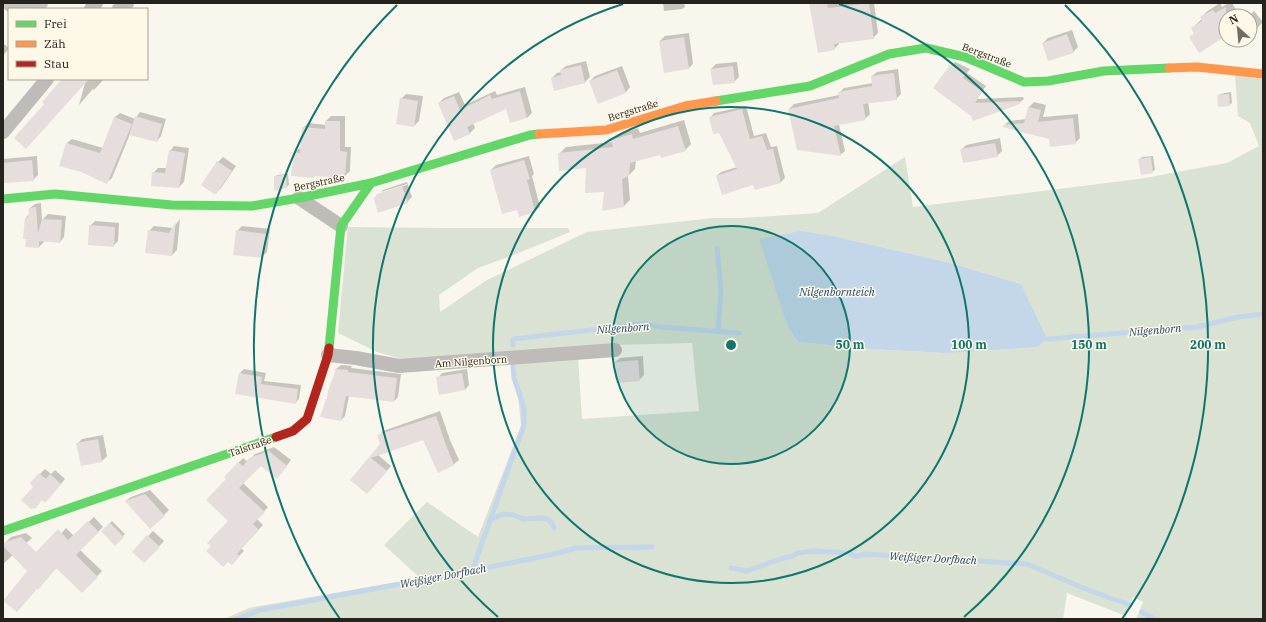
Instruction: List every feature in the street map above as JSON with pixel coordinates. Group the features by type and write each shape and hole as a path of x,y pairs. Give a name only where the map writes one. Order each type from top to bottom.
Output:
{"street":[{"name":"Bergstraße","path":"3,199 55,194 172,205 252,206 299,198 371,182 530,135 606,130 685,106 810,86 889,54 926,48 965,57 1024,82 1048,81 1104,71 1197,67 1263,74"},
{"path":"3,132 46,80"},
{"name":"Talstraße","path":"3,531 293,431 307,419 328,355 341,226 371,182"},
{"path":"299,198 341,226"},
{"name":"Am Nilgenborn","path":"328,355 356,358 399,366 615,350"}],"green space":[{"path":"1235,75 1263,79 1263,619 1136,619 1143,602 1133,597 1126,616 1067,593 1063,619 224,619 249,608 420,578 384,545 427,502 478,537 521,426 515,364 578,358 582,419 699,411 692,343 612,345 405,360 377,352 338,333 348,227 568,228 570,232 478,268 439,295 440,312 487,280 587,232 713,218 743,218 818,213 905,157 913,207 1139,179 1227,163 1259,146 1250,123 1238,116","holes":["837,237 947,262 1021,284 944,353 870,349 798,342 788,328 781,305"]}],"water":[{"name":"Nilgenbornteich","path":"801,231 837,237 947,262 1021,284 1047,339 1037,347 944,353 870,349 798,342 788,328 759,239"}],"building":[{"path":"809,3 827,3 828,8 869,3 874,39 834,44 835,50 818,53"},
{"path":"1213,10 1215,13 1218,11 1218,41 1199,53 1189,37 1194,34 1191,28 1202,21 1200,17"},
{"path":"1067,34 1074,53 1048,61 1042,43"},
{"path":"684,37 689,69 664,73 659,41"},
{"path":"581,65 585,83 554,91 551,78 561,75 560,70"},
{"path":"950,65 966,74 963,78 982,91 975,103 1019,101 1020,104 973,121 971,116 933,88"},
{"path":"733,66 735,83 713,85 710,69"},
{"path":"617,70 626,93 598,104 589,81"},
{"path":"894,73 897,100 863,104 866,120 834,126 841,156 797,150 788,109 839,98 838,92 872,86 871,76"},
{"path":"61,80 88,80 26,149 14,138 44,104 42,102"},
{"path":"520,91 527,118 510,123 506,109 467,127 470,134 454,141 438,103 454,96 460,110 490,95 492,99"},
{"path":"1229,94 1230,106 1218,107 1217,95"},
{"path":"400,98 418,101 414,127 396,124"},
{"path":"1028,107 1041,110 1038,122 1073,118 1076,144 1050,147 1049,139 1003,127 1003,125 1024,123"},
{"path":"742,109 750,139 762,136 767,150 773,149 781,183 755,190 753,185 722,195 716,176 737,169 719,133 713,134 709,117"},
{"path":"135,116 162,124 157,142 129,135"},
{"path":"114,117 132,124 107,184 81,172 59,166 66,143 100,153"},
{"path":"325,121 340,121 340,151 347,152 345,177 314,176 314,178 291,176 294,152 300,153 302,127 325,129"},
{"path":"678,126 686,151 661,158 660,155 630,163 629,176 622,179 624,207 602,211 604,192 585,193 586,168 559,171 558,153 613,147 611,140 632,134 633,139"},
{"path":"995,143 998,157 963,163 960,149"},
{"path":"169,150 185,153 179,188 151,186 152,172 165,173"},
{"path":"1151,157 1153,173 1141,175 1138,159"},
{"path":"32,160 34,181 3,183 3,163"},
{"path":"524,160 530,179 527,180 535,212 519,217 517,210 502,214 490,170"},
{"path":"217,161 232,171 216,194 214,194 201,185"},
{"path":"286,175 287,188 274,191 274,176"},
{"path":"402,186 408,203 378,213 374,199 377,194"},
{"path":"36,207 38,233 42,219 62,220 60,243 39,241 39,248 25,247 26,239 23,239 25,217 28,217 29,208"},
{"path":"176,222 172,256 145,253 148,230 169,233"},
{"path":"89,225 115,227 114,247 88,245"},
{"path":"236,230 266,234 263,258 233,255"},
{"path":"638,360 640,381 616,383 614,362"},
{"path":"336,369 348,370 348,372 397,378 394,402 346,396 341,421 320,417"},
{"path":"239,373 262,377 261,384 298,389 296,404 235,394"},
{"path":"462,373 465,390 439,395 436,377"},
{"path":"436,416 454,465 438,473 423,440 371,458 387,471 367,494 350,480 380,444 377,435"},
{"path":"98,439 102,462 81,466 76,443"},
{"path":"269,451 287,466 277,479 261,466 239,488 265,512 253,524 259,530 237,554 240,556 232,565 228,562 223,567 206,551 211,546 207,543 228,521 206,500 226,479 224,477 238,462 243,466 249,458"},
{"path":"39,473 46,479 50,474 61,484 45,503 42,500 36,508 31,509 21,500 33,487 30,483"},
{"path":"145,494 165,516 150,529 125,501"},
{"path":"88,521 99,532 76,555 98,577 82,593 56,568 17,612 3,601 27,571 3,546 5,542 21,537 36,552 58,529 68,540"},
{"path":"110,523 124,537 115,546 101,531"},
{"path":"147,535 160,547 144,563 132,552"}],"waterway":[{"path":"717,248 721,290 718,331"},
{"name":"Nilgenborn","path":"1047,339 1197,327 1238,317 1263,314"},
{"name":"Nilgenborn","path":"513,345 513,339 643,324 661,327 739,333"},
{"name":"Nilgenborn","path":"472,571 524,425 524,408 514,378 513,366"},
{"path":"490,520 503,514 514,515 523,519 546,518 552,523 554,528"},
{"name":"Weißiger Dorfbach","path":"236,619 260,610 470,571 550,555 576,548 652,547"},
{"name":"Weißiger Dorfbach","path":"731,568 747,571 793,556 797,553 813,551 850,553 853,556 860,556 864,554 1027,564 1083,588 1130,605"},
{"path":"1142,612 1154,619"}],"traffic: fast":[{"path":"716,101 810,86 889,54 926,48 965,57 1024,82 1048,81 1104,71 1169,68"},
{"path":"3,199 55,194 172,205 252,206 371,183 530,135 539,134"},
{"path":"329,348 341,226 371,183"},
{"path":"3,531 276,437"}],"traffic: slow":[{"path":"1169,68 1197,67 1263,74"},
{"path":"539,134 606,130 685,106 716,101"}],"traffic: jam":[{"path":"276,437 293,431 307,419 329,348"}]}
